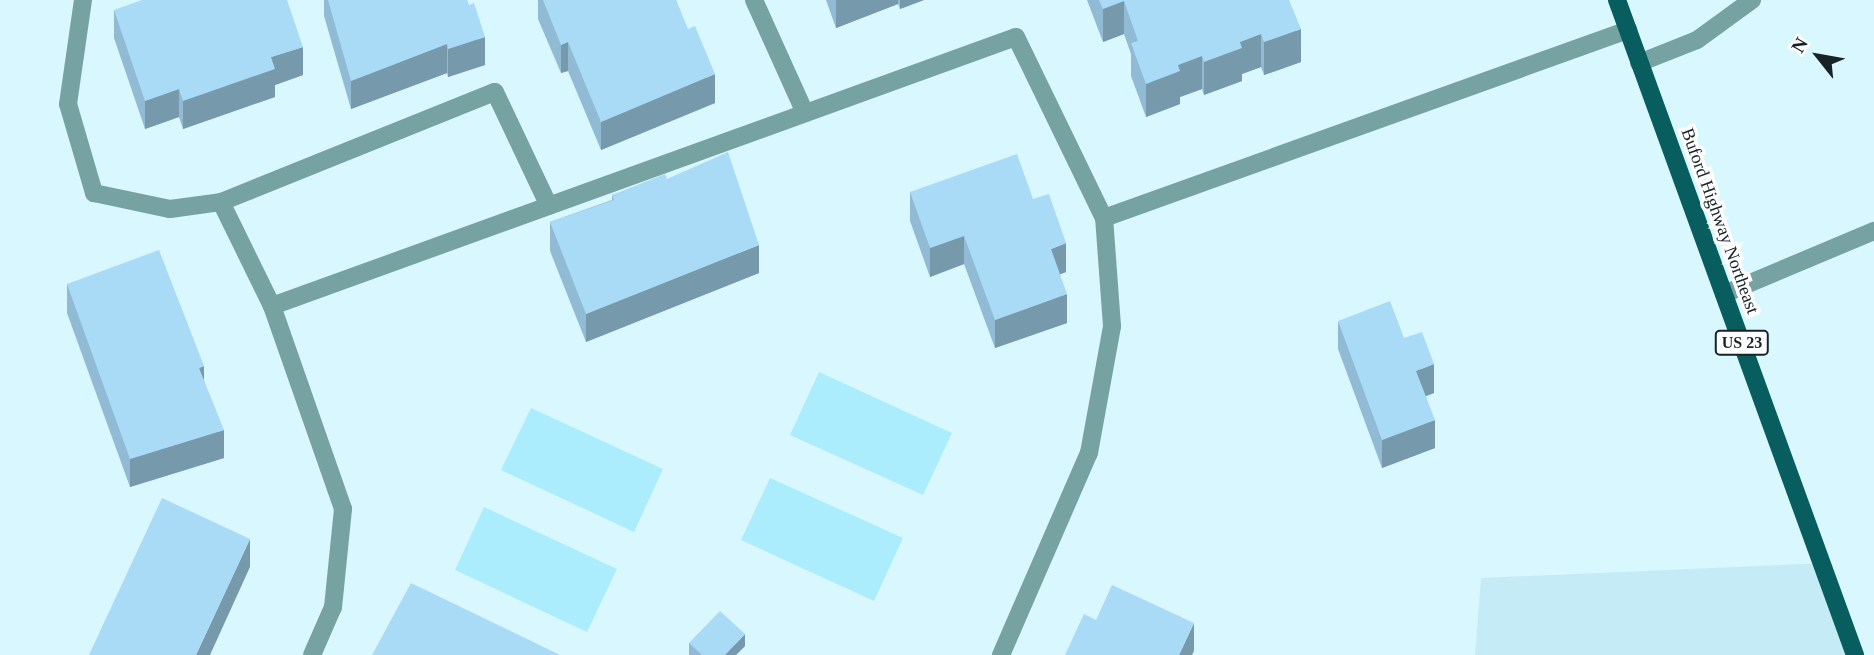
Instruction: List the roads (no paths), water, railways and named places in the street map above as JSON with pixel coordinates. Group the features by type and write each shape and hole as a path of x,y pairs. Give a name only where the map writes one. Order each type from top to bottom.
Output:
{"main road":[{"name":"Buford Highway Northeast","path":"1617,0 1855,655"}],"lane":[{"path":"83,0 68,104 94,193 170,209 221,202 495,92 549,206"},
{"path":"754,0 805,113"},
{"path":"1639,63 1697,40 1752,0"},
{"path":"1104,218 1628,30"},
{"path":"272,306 1016,37 1104,218 1112,326 1089,453 1001,655"},
{"path":"221,202 272,306 343,509 333,607 312,655"},
{"path":"1724,294 1874,231"}]}
